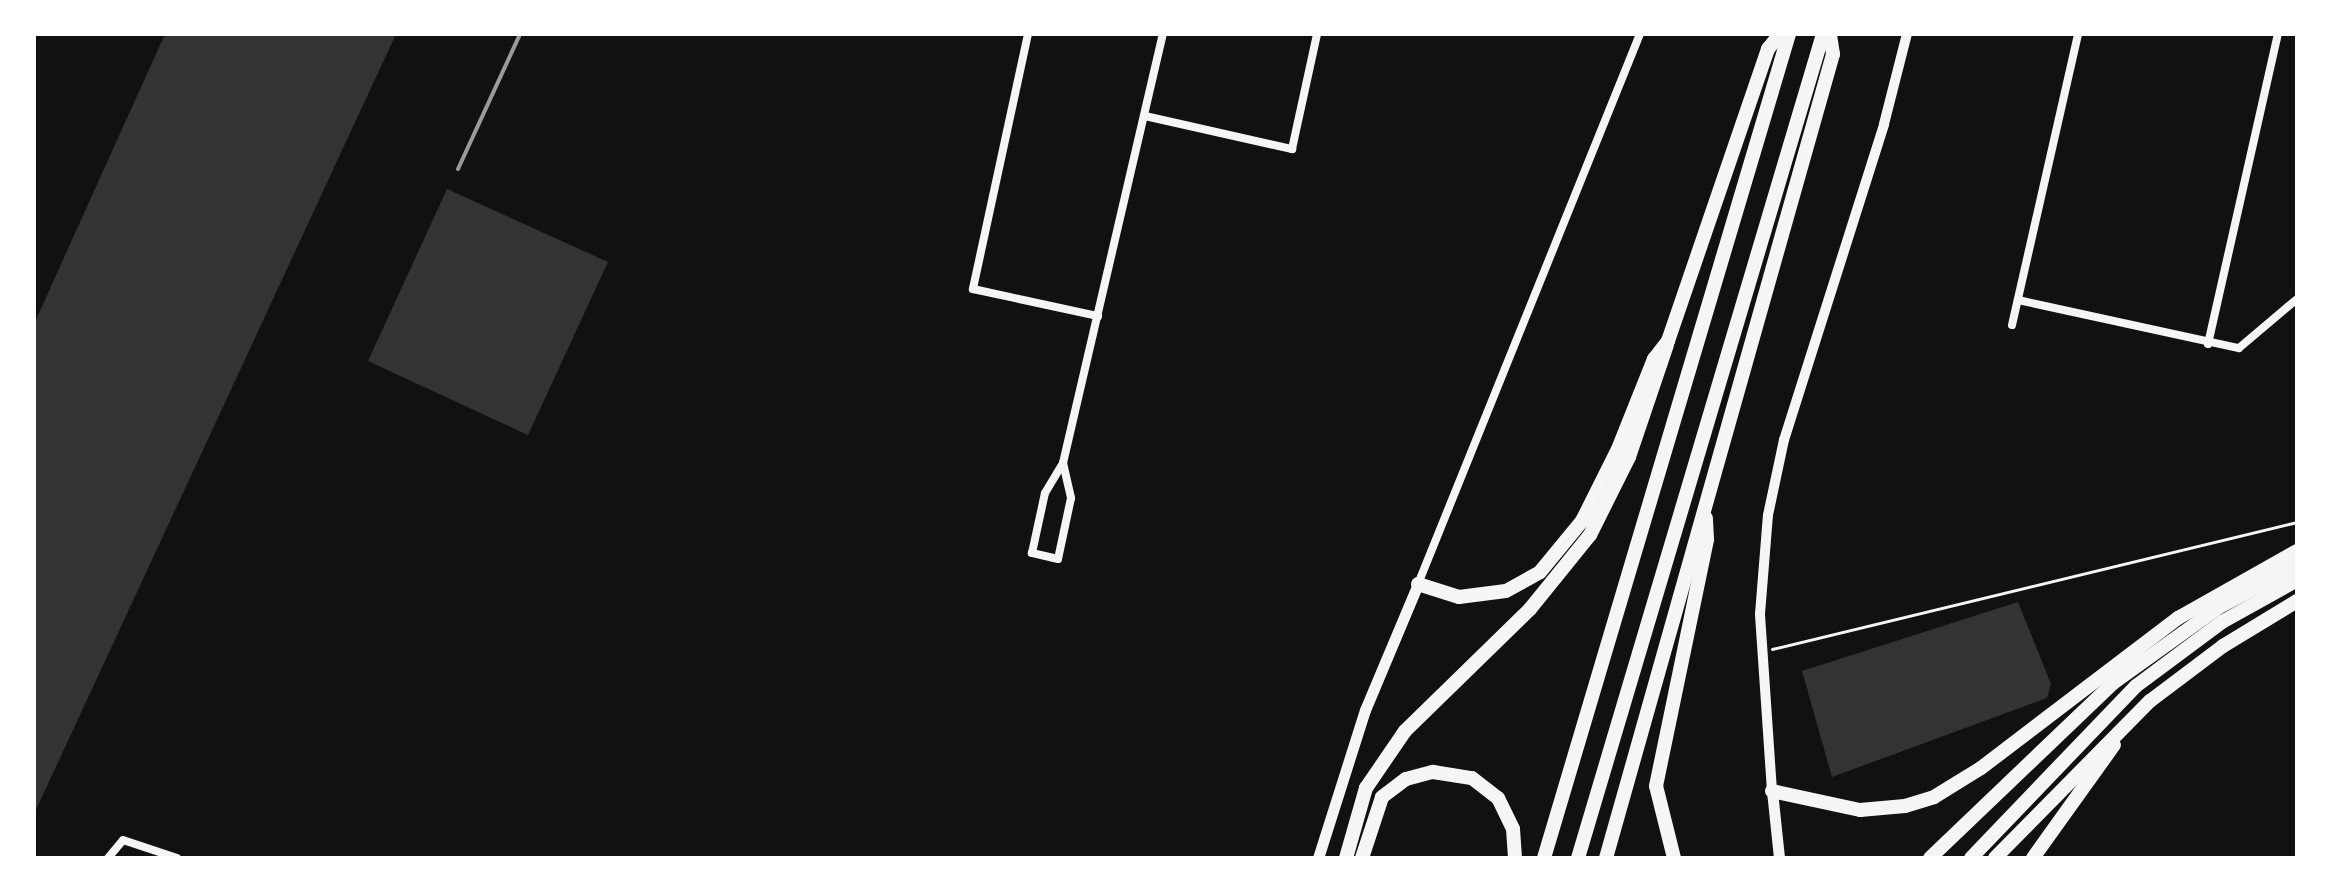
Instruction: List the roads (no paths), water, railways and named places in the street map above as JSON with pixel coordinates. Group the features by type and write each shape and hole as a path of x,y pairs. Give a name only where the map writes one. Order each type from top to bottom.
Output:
{"highway":[{"path":"1346,858 1366,788 1405,731 1530,609 1590,535 1629,457 1768,49 1780,34"},
{"path":"1544,858 1789,34"},
{"path":"1578,858 1823,34"},
{"path":"1606,858 1706,518 1833,54 1830,34"},
{"path":"1418,584 1451,595 1481,598 1514,588 1548,564 1593,502 1654,359 1668,341"},
{"path":"1674,858 1659,813 1656,786 1707,539 1706,518"},
{"path":"1772,791 1860,810 1905,806 1934,797 1981,768 2158,631 2230,585 2297,551"},
{"path":"1930,858 2113,683 2219,607 2297,566"},
{"path":"1971,858 2136,686 2222,622 2297,580"},
{"path":"1995,858 2150,701 2213,652 2297,601"},
{"path":"2033,858 2064,808 2150,701"},
{"path":"1362,858 1382,797 1406,779 1433,772 1472,778 1498,798 1513,829 1515,858"}],"main road":[{"path":"1318,858 1365,710 1418,584"},
{"path":"1772,791 1779,858"}],"street":[{"path":"1028,34 973,289 1098,316"},
{"path":"1063,463 1071,498 1058,559 1032,553 1045,493 1063,463 1163,34"},
{"path":"1145,116 1292,149 1317,34"},
{"path":"1418,584 1640,34"},
{"path":"1772,791 1761,652 1761,575 1776,473 1907,34"},
{"path":"2012,325 2078,34"},
{"path":"2208,344 2278,34"},
{"path":"2018,300 2208,344 2239,348 2297,299"},
{"path":"108,858 123,840 177,858"}],"railway":[{"path":"458,169 520,34"}]}
